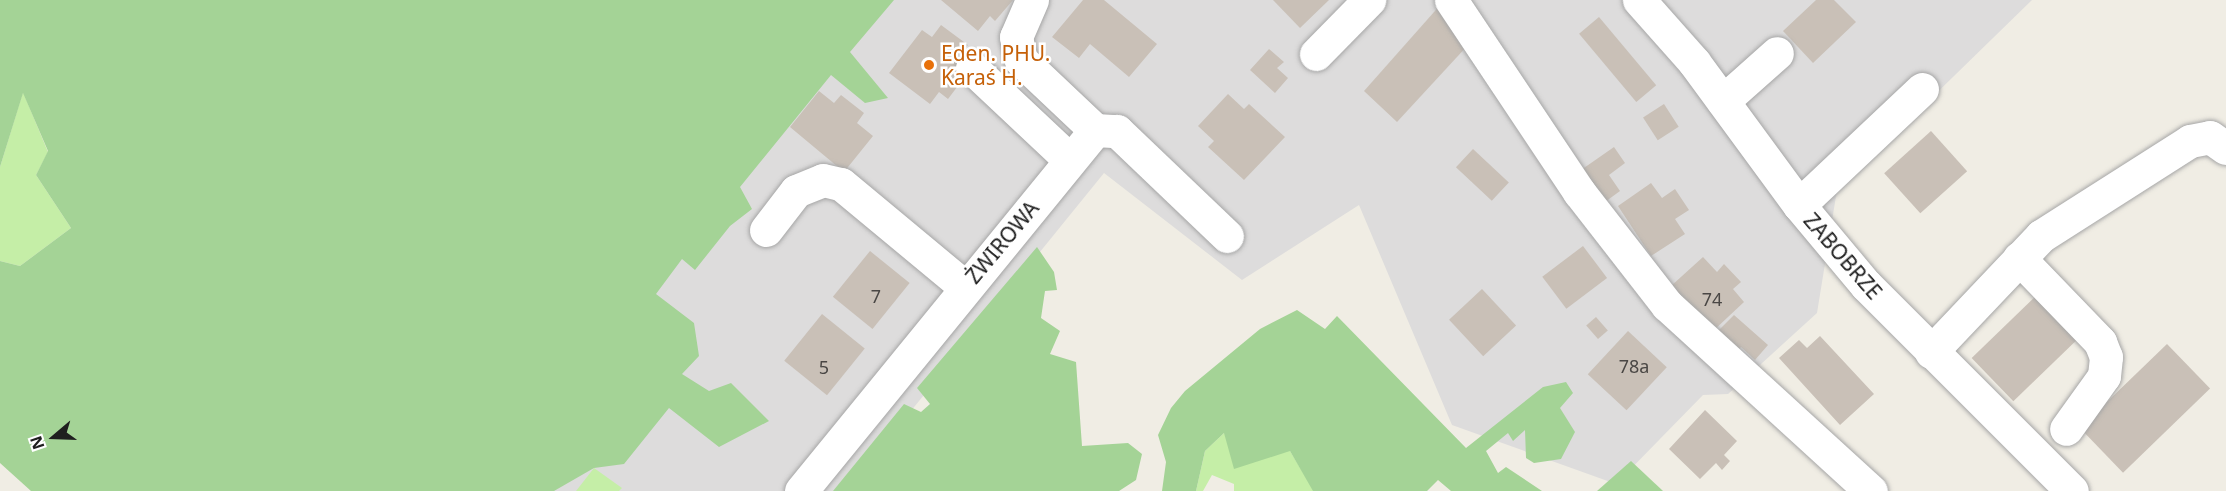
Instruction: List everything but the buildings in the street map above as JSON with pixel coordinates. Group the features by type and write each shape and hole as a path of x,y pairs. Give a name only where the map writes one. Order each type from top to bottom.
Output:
{"street":[{"path":"1032,0 1016,37 1021,60 1095,130 1117,131 1227,236"},
{"path":"1316,54 1369,0"},
{"path":"1451,0 1579,192 1667,305 1871,491"},
{"name":"ZABOBRZE","path":"1639,0 1723,101 1799,205 1866,285 1930,352 2072,491"},
{"path":"1723,101 1777,53"},
{"path":"972,68 1070,160"},
{"path":"1799,205 1922,89"},
{"name":"ŻWIROWA","path":"801,491 1095,130"},
{"path":"1930,352 2041,236 2190,141 2210,137 2226,148"},
{"path":"766,230 796,191 823,180 841,184 965,287"},
{"path":"2019,258 2100,342 2106,357 2104,376 2066,429"}],"shaded area":[{"path":"807,0 2032,0 1837,190 1817,313 1728,394 1703,395 1616,484 1452,425 1359,205 1242,280 1104,173 846,491 514,491"}],"green space":[{"path":"0,0 894,0 850,52 888,98 865,103 831,75 740,187 752,209 730,226 695,270 682,259 656,294 694,323 699,356 682,374 709,391 731,383 769,421 719,447 669,408 624,464 594,468 554,491 31,491 0,463 0,261 20,266 71,228 36,175 48,151 23,93 0,167"},
{"path":"23,92 48,152 36,175 71,228 20,266 0,261 0,167"},
{"path":"1037,247 1054,272 1057,290 1045,291 1041,318 1060,331 1050,354 1076,362 1082,446 1128,443 1142,454 1136,480 1119,491 833,491 904,404 921,412 930,404 917,388"},
{"path":"1297,310 1325,329 1337,316 1466,448 1543,387 1566,382 1573,393 1560,408 1575,432 1561,459 1534,463 1526,458 1525,430 1513,441 1508,433 1486,451 1498,473 1506,467 1542,491 1451,491 1438,480 1427,491 1313,491 1290,451 1234,469 1224,433 1205,451 1196,491 1162,491 1166,462 1158,435 1171,408 1185,391 1260,329"},
{"path":"1224,433 1290,451 1314,491 1234,491 1234,484 1212,475 1203,491 1196,491 1205,451"},
{"path":"1631,461 1663,491 1597,491"},
{"path":"594,468 622,488 619,491 576,491"}],"place":[{"name":"Eden. PHU. Karaś H.","path":"929,65"}]}
